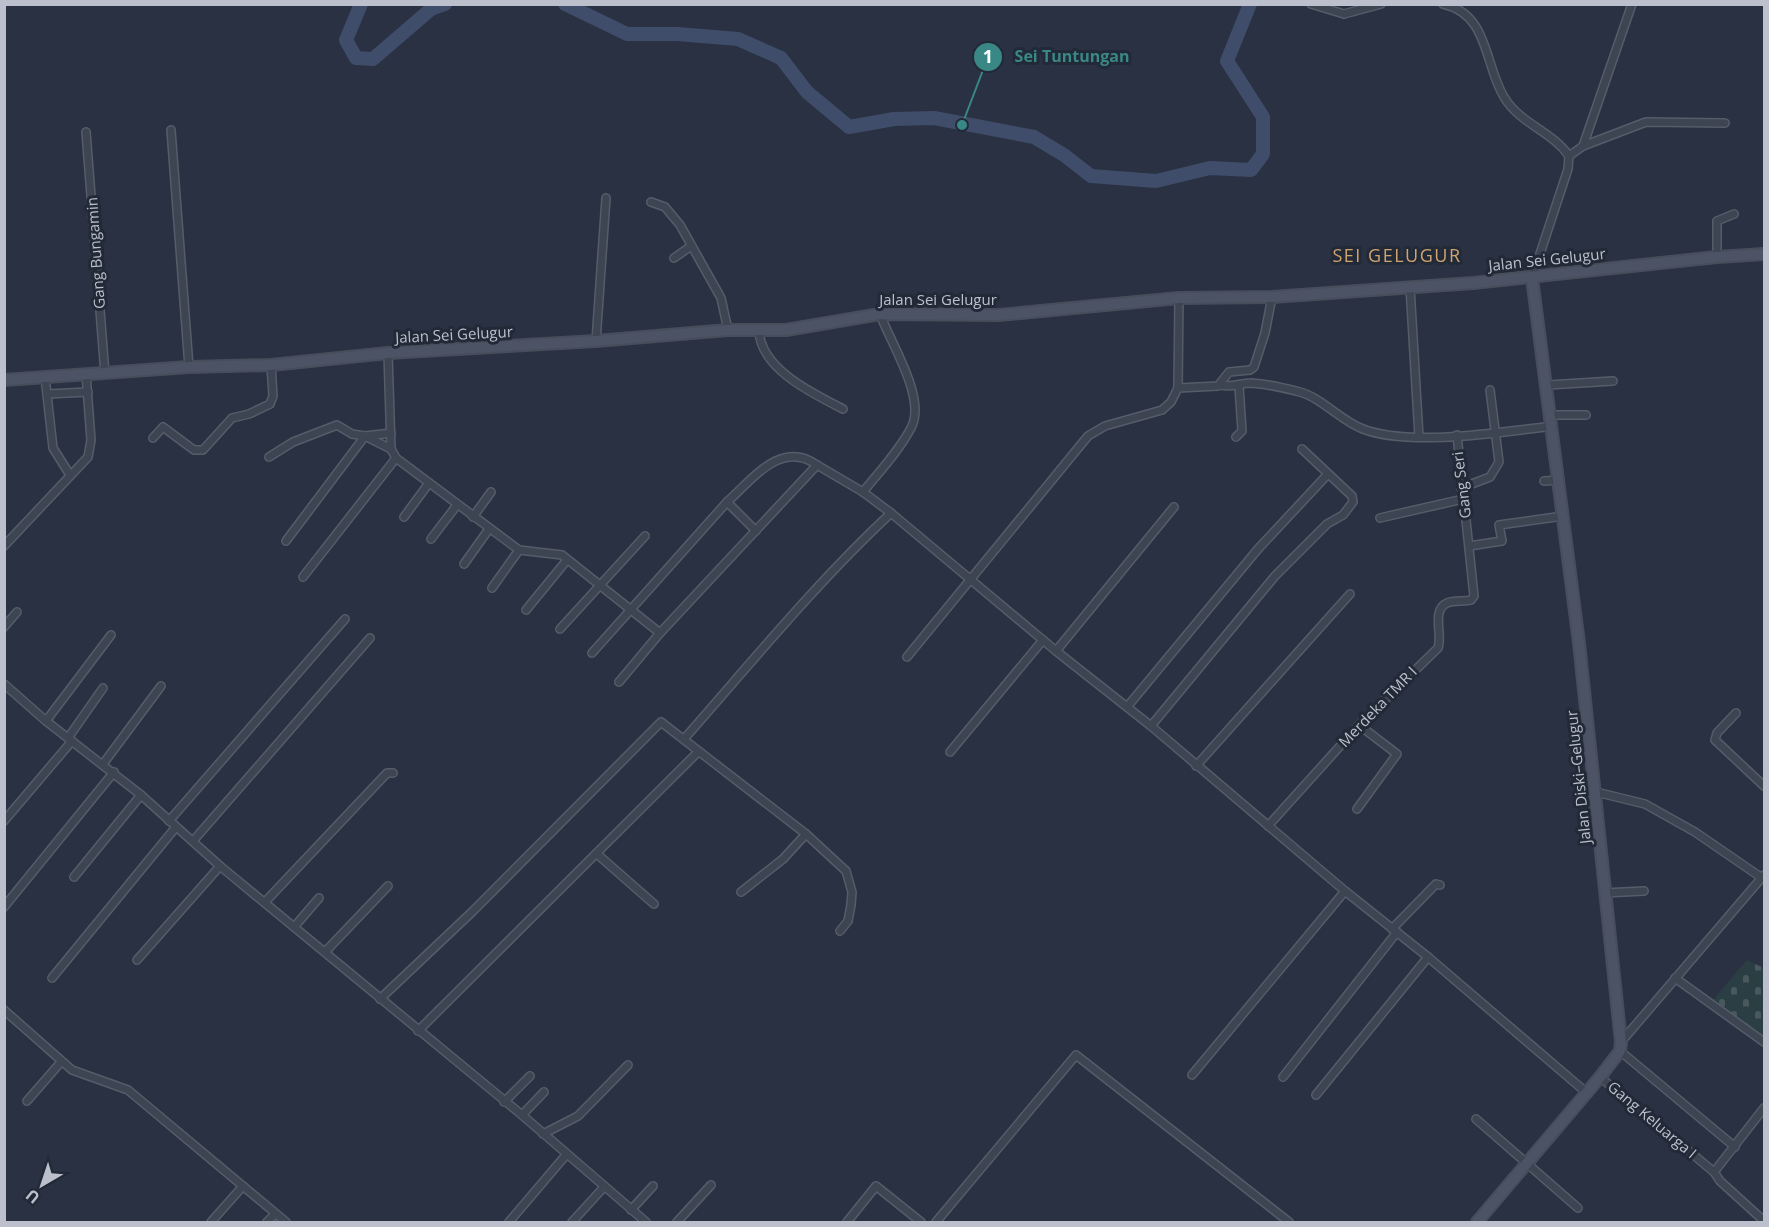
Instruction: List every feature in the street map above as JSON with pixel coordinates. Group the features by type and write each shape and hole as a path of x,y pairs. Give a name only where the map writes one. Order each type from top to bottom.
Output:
{"main road":[{"name":"Jalan Sei Gelugur","path":"4,380 189,367 271,365 388,353 596,342 728,330 759,331 815,327 880,314 999,315 1179,298 1272,297 1533,278 1717,257 1764,254"},
{"name":"Jalan Diski–Gelugur","path":"1533,278 1560,480 1596,792 1620,1046"},
{"path":"1477,1222 1600,1077 1620,1046"}],"street":[{"path":"1311,4 1344,14 1382,4"},
{"path":"1443,4 1461,13 1477,27 1501,92 1511,108 1562,147 1569,156 1568,169 1533,278"},
{"path":"1583,146 1632,4"},
{"path":"1569,156 1583,146 1646,122 1725,123"},
{"path":"171,130 189,367"},
{"name":"Gang Bungamin","path":"86,132 105,374"},
{"path":"596,342 606,198"},
{"path":"651,202 666,207 680,225 720,298 728,330"},
{"path":"1717,257 1717,221 1734,214"},
{"path":"674,258 691,246"},
{"path":"1410,287 1419,437"},
{"path":"1220,385 1229,372 1250,370 1254,367 1265,333 1272,297"},
{"path":"907,657 1088,436 1104,426 1162,410 1171,402 1178,388 1179,298"},
{"path":"863,492 911,429 915,416 915,406 907,378 880,314"},
{"path":"759,331 760,344 767,357 799,384 843,409"},
{"path":"388,353 391,449 396,458 519,550 558,553 660,633"},
{"path":"153,438 163,426 194,450 203,450 232,418 249,414 270,404 273,391 271,365"},
{"path":"4,546 70,475 81,467 90,448 86,374"},
{"path":"45,377 53,448 70,475"},
{"path":"1548,385 1613,381"},
{"path":"1178,388 1239,386 1251,383 1304,393 1344,421 1363,429 1399,438 1457,435"},
{"path":"1236,437 1242,431 1239,386"},
{"path":"1461,488 1483,481 1494,472 1499,454 1490,390"},
{"path":"47,394 88,392"},
{"name":"Gang Seri","path":"1474,596 1457,435 1497,432 1586,415"},
{"path":"269,457 293,442 328,427 340,426 352,434 365,436 391,433"},
{"path":"365,436 391,449"},
{"path":"286,541 365,436"},
{"path":"1151,726 1301,548 1350,507 1352,496 1302,449"},
{"path":"592,653 727,502 779,457 801,457 863,492 891,513 1056,651 1151,726 1587,1093"},
{"path":"303,577 396,458"},
{"path":"618,682 660,633 817,465"},
{"path":"1127,707 1258,549 1328,474"},
{"path":"1544,481 1560,480"},
{"path":"404,517 429,483"},
{"path":"473,517 491,492"},
{"path":"1380,518 1463,499"},
{"path":"727,502 756,531"},
{"path":"431,539 457,505"},
{"path":"1056,651 1174,507"},
{"path":"684,739 861,540 891,513"},
{"path":"1469,546 1502,541 1499,525 1563,516"},
{"path":"464,564 489,529"},
{"path":"560,629 645,536"},
{"path":"492,588 519,550"},
{"path":"526,610 567,560"},
{"path":"1196,766 1350,594"},
{"name":"Merdeka TMR I","path":"1268,826 1359,725 1438,648 1439,612 1443,606 1449,602 1471,600 1474,596"},
{"path":"4,627 17,612"},
{"path":"169,821 345,619"},
{"path":"46,721 111,635"},
{"path":"193,841 370,638"},
{"path":"950,752 1043,640"},
{"path":"4,684 46,721 114,772 220,866 522,1115 644,1222"},
{"path":"103,764 161,686"},
{"path":"4,821 70,740 103,688"},
{"path":"1736,713 1717,733 1715,740 1764,786"},
{"path":"380,999 472,912 657,724 664,724 806,834 848,875 852,892 851,905 848,921 840,931"},
{"path":"1357,809 1397,754 1359,725"},
{"path":"418,1031 698,752"},
{"path":"4,907 114,772"},
{"path":"265,902 387,773 393,773"},
{"path":"1596,792 1645,804 1695,832 1763,876 1620,1046 1735,1147"},
{"path":"74,877 141,795"},
{"path":"52,978 177,827"},
{"path":"741,892 783,859 806,834"},
{"path":"597,854 654,904"},
{"path":"137,960 220,866"},
{"path":"1283,1077 1395,931 1432,888 1436,884 1440,885"},
{"path":"325,952 388,886"},
{"path":"1192,1075 1345,891"},
{"path":"1604,893 1644,891"},
{"path":"295,926 319,898"},
{"path":"1316,1095 1428,957"},
{"path":"1675,978 1764,1042"},
{"path":"4,1010 61,1062 78,1073 128,1090 286,1222"},
{"path":"936,1222 1076,1055 1289,1222"},
{"path":"27,1101 61,1062"},
{"path":"543,1134 578,1116 628,1065"},
{"path":"504,1102 530,1076"},
{"name":"Gang Keluarga I","path":"1600,1077 1704,1163 1720,1181 1764,1221"},
{"path":"522,1115 544,1092"},
{"path":"1714,1172 1764,1108"},
{"path":"1476,1119 1527,1161 1578,1208"},
{"path":"509,1222 566,1155"},
{"path":"678,1222 711,1185"},
{"path":"848,1222 876,1185 921,1222"},
{"path":"211,1222 243,1186"},
{"path":"631,1210 653,1186"},
{"path":"572,1222 604,1187"},
{"path":"267,1222 275,1214"}],"green space":[{"path":"1747,960 1764,968 1764,1036 1713,1000"}],"waterway":[{"path":"361,4 346,40 356,58 373,59 431,9 445,4"},
{"path":"565,4 627,34 677,34 738,39 781,58 807,92 849,127 894,119 934,118 1034,137 1064,155 1091,176 1156,181 1210,168 1251,170 1263,154 1263,117 1227,61 1250,4"}],"place":[{"name":"Sei Tuntungan","path":"962,125"}],"district":[{"name":"SEI GELUGUR","path":"1397,256"}]}
